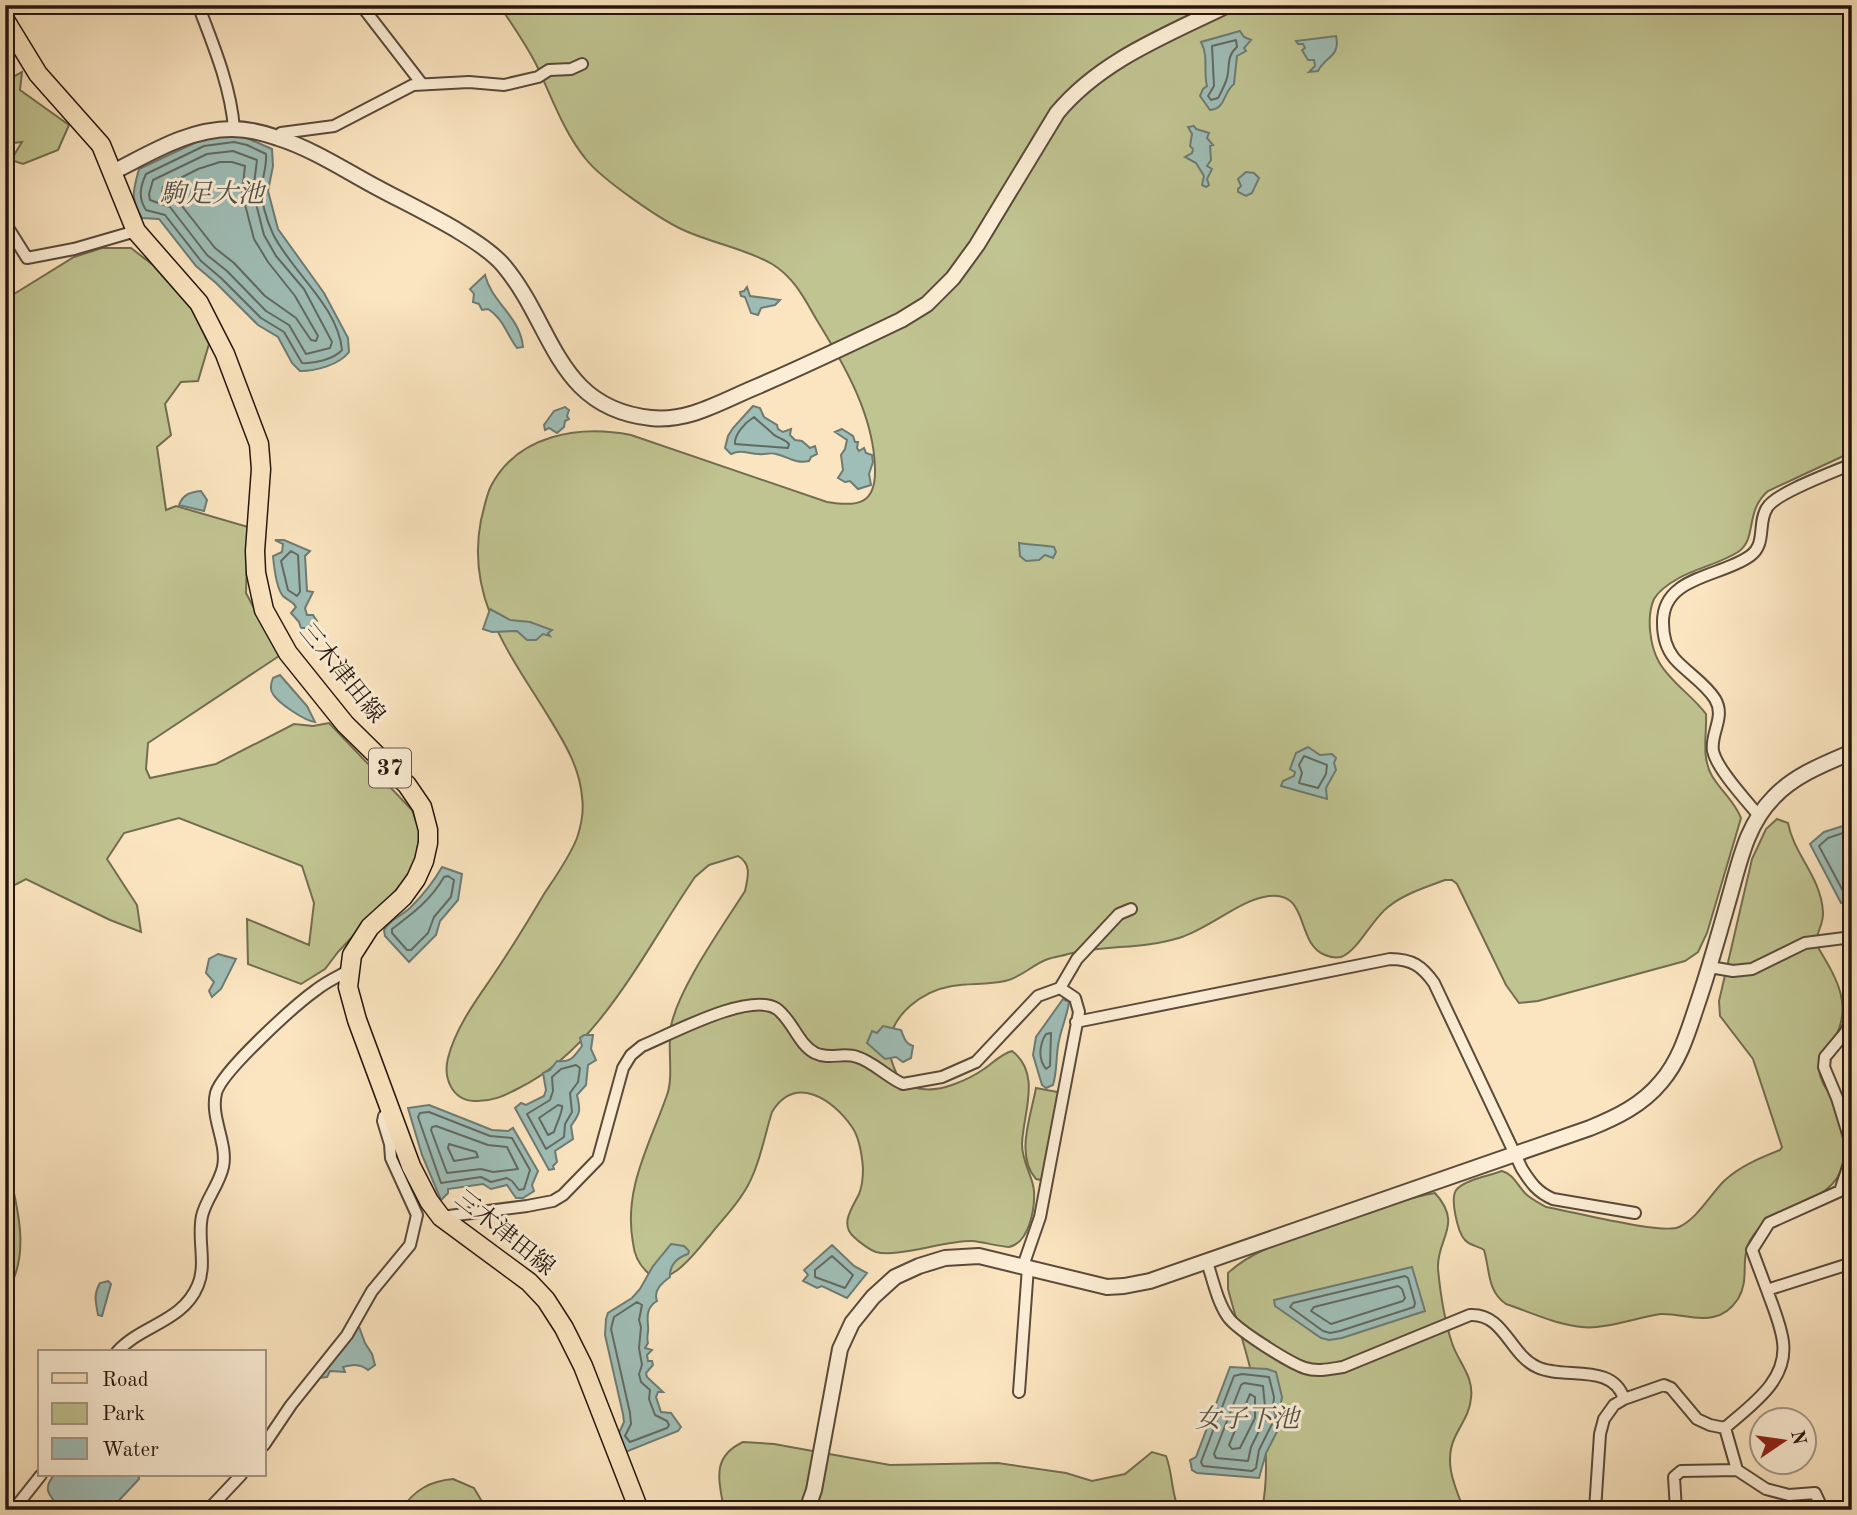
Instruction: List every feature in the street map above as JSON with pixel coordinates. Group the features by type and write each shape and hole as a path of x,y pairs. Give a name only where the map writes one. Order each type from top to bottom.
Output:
{"main road":[{"name":"三木津田線","path":"5,20 38,74 102,145 136,231 199,303 221,343 259,444 261,469 255,551 256,573 264,610 288,653 345,724 407,785 422,807 428,830 424,861 416,880 403,897 370,927 352,955 348,987 354,1009 419,1184 441,1217 529,1282 565,1328 583,1366 639,1510"}],"street":[{"path":"198,5 216,52 234,129"},
{"path":"360,5 422,84"},
{"path":"113,172 164,145 193,134 234,129 279,138 449,227 494,257 518,284 553,351 570,376 588,395 609,408 632,415 674,418 718,405 901,320 927,304 953,278 977,245 1057,113 1069,99 1095,76 1124,57 1228,5"},
{"path":"279,138 281,133 291,130 316,130 334,126 412,85 469,82 504,86 538,77 549,70 570,69 582,64"},
{"path":"5,223 27,258 74,249 136,231"},
{"path":"1759,816 1716,760 1713,748 1720,710 1714,698 1672,657 1666,644 1662,613 1677,590 1749,557 1761,541 1767,506 1779,497 1852,464"},
{"path":"807,1510 814,1490 841,1349 852,1323 873,1297 895,1277 945,1258 979,1256 1107,1287 1150,1281 1610,1121 1630,1110 1646,1098 1672,1067 1682,1048 1710,967 1747,837 1759,816 1773,798 1793,780 1852,752"},
{"path":"441,1217 527,1206 553,1201 563,1195 598,1159 623,1068 631,1055 642,1046 725,1011 755,1003 770,1005 780,1011 806,1047 818,1055 856,1056 903,1084 942,1077 976,1062 1038,996 1060,988 1077,959 1118,914 1131,909"},
{"path":"1710,967 1732,971 1752,970 1805,943 1852,937"},
{"path":"1076,1022 1390,959 1414,962 1425,970 1434,984 1532,1185 1541,1194 1553,1199 1635,1213"},
{"path":"119,1350 174,1316 188,1302 198,1286 203,1267 200,1235 202,1214 224,1164 215,1106 217,1092 223,1080 236,1064 313,992 348,971"},
{"path":"1019,1392 1025,1267 1040,1217 1079,1012 1075,998 1060,988"},
{"path":"1852,1019 1845,1033 1825,1057 1824,1067 1852,1147"},
{"path":"266,1442 291,1405 347,1335 372,1291 410,1245 417,1215 391,1158 383,1121 384,1116 392,1111"},
{"path":"1725,1428 1773,1383 1782,1366 1783,1339 1752,1250 1769,1223 1840,1191 1852,1155"},
{"path":"1207,1262 1220,1304 1229,1319 1242,1332 1305,1368 1323,1370 1343,1367 1471,1315 1478,1315 1488,1317 1496,1324 1528,1362 1537,1368 1607,1379 1621,1390 1624,1399"},
{"path":"1768,1290 1852,1263"},
{"path":"1595,1510 1600,1434 1604,1419 1614,1405 1664,1385 1671,1388 1697,1419 1725,1428"},
{"path":"1725,1428 1737,1470"},
{"path":"1676,1510 1674,1477 1681,1471 1737,1470 1766,1489 1789,1495 1815,1493 1824,1510"},
{"path":"7,1510 18,1504 40,1476"},
{"path":"208,1510 240,1476"}],"green space":[{"path":"499,5 1852,5 1852,452 1768,491 1756,507 1744,546 1731,556 1668,584 1654,599 1650,614 1651,640 1656,655 1669,676 1706,714 1706,754 1709,769 1741,818 1707,933 1698,952 1685,961 1538,1001 1519,1003 1506,985 1457,884 1452,880 1445,880 1394,902 1376,919 1353,948 1341,957 1327,956 1316,949 1291,901 1269,896 1236,908 1179,938 1068,954 1043,961 1005,981 941,989 910,1006 895,1024 889,1047 891,1061 900,1082 929,1089 962,1081 1012,1051 1021,1060 1029,1082 1022,1151 1033,1185 1034,1198 1032,1216 1026,1232 1016,1244 1009,1247 962,1241 896,1253 876,1252 865,1246 850,1232 847,1221 863,1177 857,1136 835,1108 814,1095 802,1093 792,1094 781,1101 772,1112 749,1183 737,1203 698,1249 682,1266 664,1277 655,1277 646,1271 635,1254 631,1223 632,1204 640,1167 669,1087 671,1026 692,975 745,891 747,867 738,856 709,865 695,877 619,995 574,1048 548,1070 513,1091 492,1099 466,1100 451,1087 447,1066 455,1037 566,860 577,838 583,802 578,774 569,752 504,644 485,598 479,573 478,548 486,498 503,468 517,455 534,444 571,433 591,431 631,435 827,502 847,504 863,501 872,490 875,469 873,449 864,411 848,374 799,290 772,264 688,232 664,219 633,199 593,167 570,136 532,56"},
{"path":"22,72 20,90 69,125 58,150 23,164 11,160 22,142 5,144 5,81"},
{"path":"102,248 131,248 153,265 192,309 209,344 198,381 181,382 165,404 171,435 157,447 166,510 176,506 248,527 246,593 279,656 148,743 146,769 150,778 216,764 294,724 313,726 329,723 412,810 420,832 414,871 325,969 301,984 248,964 247,919 309,945 314,903 302,866 179,818 124,833 107,859 137,905 141,932 26,879 5,890 5,281 14,294 74,257"},
{"path":"1777,819 1788,823 1791,835 1818,888 1823,916 1816,944 1840,991 1842,1015 1839,1028 1819,1066 1821,1079 1842,1119 1844,1159 1838,1176 1831,1186 1821,1193 1776,1215 1755,1233 1746,1252 1744,1280 1738,1299 1721,1315 1700,1318 1661,1314 1590,1327 1563,1324 1506,1304 1492,1286 1484,1250 1467,1242 1462,1236 1455,1215 1454,1199 1461,1186 1502,1171 1513,1178 1527,1195 1546,1207 1669,1229 1679,1227 1692,1218 1724,1181 1737,1171 1782,1147 1753,1059 1720,1016 1719,1001 1752,859 1766,829"},
{"path":"1036,1088 1063,1093 1047,1181 1036,1179 1026,1159 1026,1135"},
{"path":"5,1155 17,1208 20,1244 14,1279 5,1294"},
{"path":"1435,1193 1443,1204 1448,1223 1438,1258 1443,1306 1452,1343 1468,1376 1471,1390 1469,1409 1455,1437 1450,1456 1452,1474 1464,1510 1262,1510 1266,1482 1263,1426 1228,1289 1228,1273 1253,1255 1282,1242 1399,1202"},
{"path":"743,1442 774,1444 890,1465 998,1463 1066,1473 1092,1481 1125,1474 1152,1452 1166,1456 1179,1510 724,1510 719,1479 722,1462 733,1448"},
{"path":"453,1479 474,1488 487,1510 401,1510 411,1497 423,1488"}],"water":[{"path":"1240,31 1244,37 1251,40 1244,48 1246,51 1237,56 1234,84 1219,107 1210,110 1200,96 1207,86 1205,53 1201,42"},
{"path":"1336,36 1334,53 1318,71 1309,72 1315,66 1314,60 1308,60 1302,50 1305,48 1303,44 1296,41"},
{"path":"1194,126 1209,133 1207,138 1213,145 1210,146 1211,160 1207,166 1212,169 1207,179 1209,185 1206,187 1202,185 1204,176 1196,163 1185,157 1192,153 1192,134 1188,127"},
{"name":"駒足大池","path":"235,135 272,149 273,166 268,191 278,229 324,293 348,338 349,352 333,364 300,371 292,363 278,337 258,325 196,266 159,219 142,218 138,211 134,194 139,169 203,139"},
{"path":"1246,172 1254,173 1259,178 1252,193 1246,196 1238,192 1241,186 1238,179"},
{"path":"485,275 493,294 517,327 523,347 517,348 493,313 488,309 482,310 479,304 473,302 474,294 470,289"},
{"path":"747,287 750,296 780,300 775,305 761,308 758,315 751,313 745,297 741,296 740,292"},
{"path":"753,406 760,408 764,417 777,425 778,429 783,432 791,429 790,435 795,440 802,441 810,448 815,446 817,454 804,462 774,453 731,454 725,448 728,436"},
{"path":"565,407 569,410 569,419 565,421 564,427 557,433 549,428 545,430 544,425 554,411"},
{"path":"842,429 858,442 859,451 864,448 866,453 872,455 869,474 871,485 858,489 850,481 845,482 838,478 843,470 841,455 847,440 835,432"},
{"path":"201,491 207,500 204,511 179,505 188,494"},
{"path":"275,540 284,540 310,551 305,556 307,591 313,592 305,608 307,615 313,615 317,621 309,628 301,628 291,613 296,607 283,596 279,588 273,556 282,552 283,544"},
{"path":"1019,543 1054,547 1056,552 1053,558 1045,555 1039,560 1026,561 1020,556"},
{"path":"490,609 510,620 530,622 552,630 548,633 550,636 543,634 536,640 527,640 517,631 492,632 483,629"},
{"path":"280,675 307,706 315,722 292,711 273,694 272,680"},
{"path":"1308,747 1320,755 1332,754 1336,758 1336,770 1326,788 1327,799 1281,786 1283,781 1294,776 1295,772 1290,769 1296,753"},
{"path":"1852,823 1852,898 1841,903 1810,844 1824,832"},
{"path":"442,867 462,874 458,900 440,921 436,935 409,962 385,936 384,930 389,923 410,908"},
{"path":"218,954 236,959 221,989 212,997 209,991 214,982 206,973 209,959"},
{"path":"1063,999 1069,1002 1067,1013 1059,1040 1053,1085 1046,1088 1042,1085 1033,1055 1036,1037"},
{"path":"883,1026 901,1030 906,1042 913,1046 911,1058 903,1062 896,1057 885,1059 867,1043 872,1031 877,1033"},
{"path":"593,1035 591,1049 596,1060 588,1065 586,1085 577,1095 579,1109 571,1126 573,1139 555,1151 557,1162 553,1166 554,1169 549,1170 515,1108 521,1103 526,1105 544,1096 546,1090 543,1073 550,1070 557,1061 572,1058 582,1046 580,1038"},
{"path":"429,1105 492,1130 508,1131 513,1128 538,1171 532,1185 534,1191 523,1198 516,1198 507,1185 491,1189 483,1184 448,1189 448,1193 441,1200 422,1155 408,1108"},
{"path":"671,1244 684,1246 689,1251 673,1265 670,1277 659,1287 656,1293 657,1301 648,1312 648,1343 645,1348 652,1350 647,1355 648,1361 652,1361 653,1365 646,1373 663,1392 658,1392 656,1397 661,1412 671,1413 681,1427 678,1431 623,1453 618,1435 624,1422 623,1414 605,1335 606,1319 608,1313 632,1298 640,1289 653,1266"},
{"path":"832,1245 854,1266 867,1273 847,1298 822,1286 817,1288 803,1281 808,1275 804,1270"},
{"path":"1412,1267 1425,1311 1342,1338 1321,1338 1275,1306 1274,1300"},
{"path":"108,1281 111,1284 102,1316 98,1315 96,1295 100,1283"},
{"path":"358,1324 375,1365 368,1370 359,1365 343,1367 345,1372 330,1371 327,1377 318,1378"},
{"name":"女子下池","path":"1230,1367 1276,1372 1282,1397 1280,1409 1284,1410 1259,1478 1197,1473 1192,1470 1190,1460 1196,1457"},
{"path":"53,1476 139,1476 110,1510 61,1510 51,1497 48,1489"}]}
